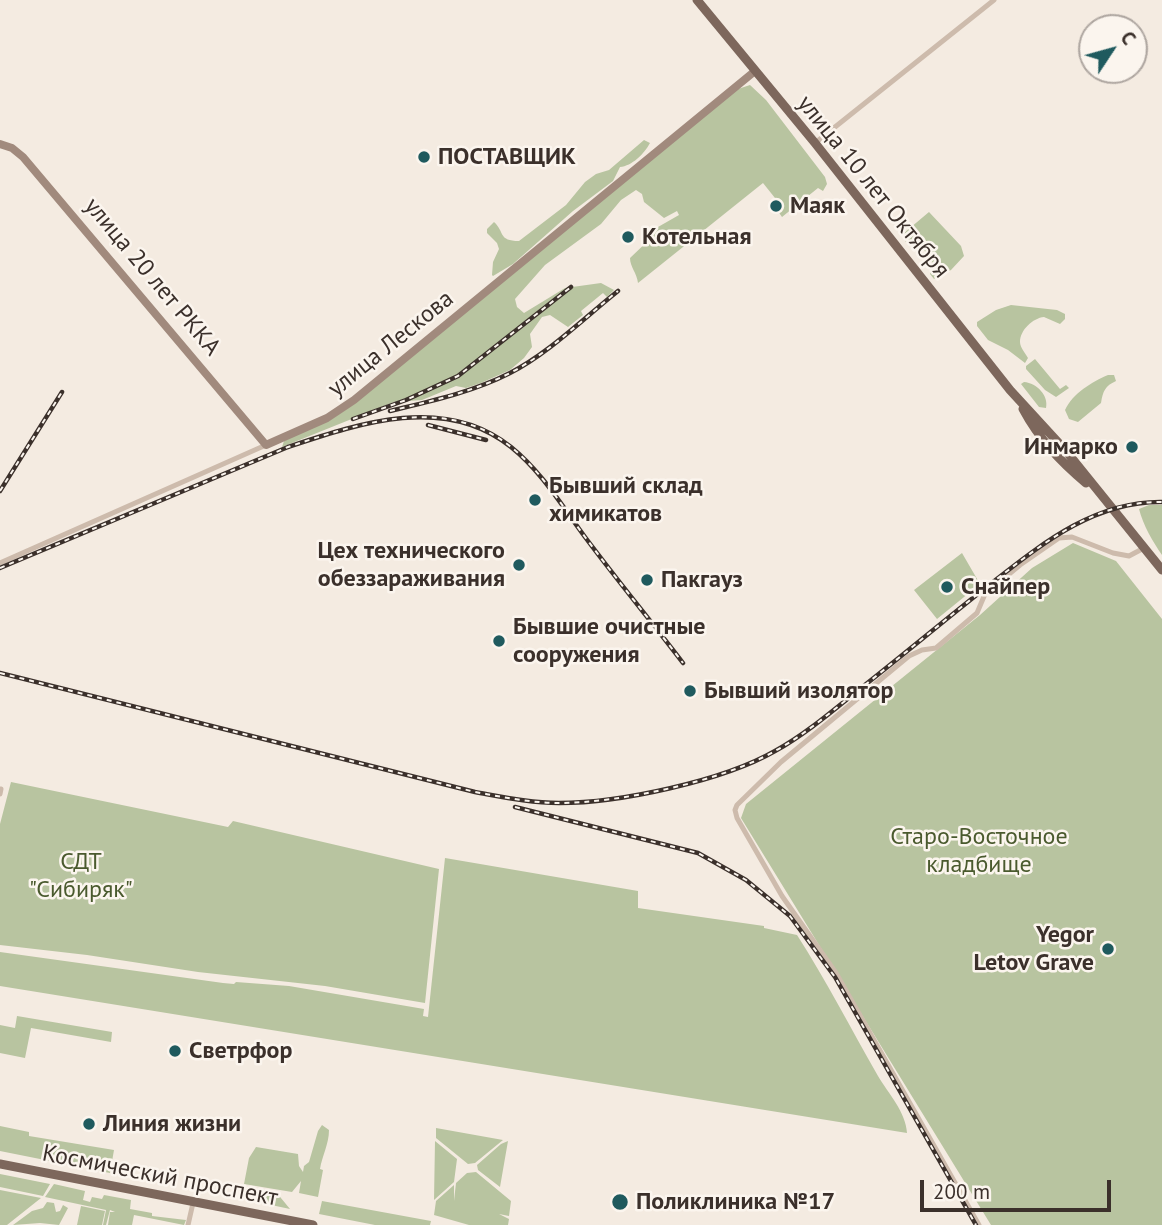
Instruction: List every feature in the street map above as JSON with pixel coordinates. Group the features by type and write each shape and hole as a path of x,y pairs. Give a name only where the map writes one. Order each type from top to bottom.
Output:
{"main road":[{"name":"улица 10 лет Октября","path":"697,0 815,143 1017,398 1045,444 1066,466 1100,494 1162,570"},
{"name":"улица Лескова","path":"267,444 327,418 354,400 755,71"},
{"name":"улица 20 лет РККА","path":"0,144 12,148 23,157 267,444"},
{"name":"Космический проспект","path":"0,1164 313,1225"}],"street":[{"path":"815,143 994,0"},
{"name":"улица Лескова","path":"0,563 267,444"},
{"path":"979,1225 842,985 782,896 735,810 781,762 909,656 936,648 973,617 981,610 989,590 1050,542 1065,536 1072,537 1112,553 1129,556 1144,548"},
{"path":"188,1225 193,1203"}],"green space":[{"path":"750,85 766,100 825,177 827,184 823,191 818,188 782,217 775,207 779,203 763,183 638,283 630,258 652,237 658,227 679,215 677,211 664,218 644,202 642,194 636,190 621,200 601,224 545,265 515,299 517,307 524,313 565,288 601,283 614,290 607,297 603,293 581,311 583,315 568,327 550,315 542,317 530,334 532,347 510,370 466,388 456,386 422,400 394,402 282,447 284,441 333,417 738,89"},
{"path":"644,140 650,143 633,162 620,167 613,181 573,211 513,264 492,275 493,262 499,249 487,229 494,222 505,238 519,241 566,205 585,182 596,174 609,170"},
{"path":"929,212 961,246 964,256 951,270 934,279 930,274 932,262 927,253 914,241 906,242 904,239 904,233"},
{"path":"1011,305 1057,310 1065,314 1065,319 1060,324 1044,317 1028,325 1020,342 1028,358 1025,363 988,340 977,326 977,322 996,310"},
{"path":"1035,359 1060,389 1066,385 1069,388 1056,397 1045,390 1026,369"},
{"path":"1108,375 1114,375 1116,381 1105,389 1101,403 1078,422 1069,419 1065,410 1073,398"},
{"path":"1024,382 1041,391 1046,399 1046,408 1039,407 1021,384"},
{"path":"1149,505 1162,505 1162,555 1139,509"},
{"name":"Старо-Восточное кладбище","path":"1073,543 1116,561 1162,619 1162,1225 991,1225 741,818 746,804 980,615 1032,568"},
{"name":"Снайпер","path":"962,553 980,584 937,619 914,590"},
{"name":"СДТ \"Сибиряк\"","path":"11,782 228,827 233,821 439,869 425,1003 325,986 0,945 0,824"},
{"path":"445,858 638,891 638,908 764,926 797,935 900,1110 907,1133 0,986 0,952 223,983 289,986 424,1009 423,1016 428,1017"},
{"path":"17,1016 112,1032 111,1042 31,1028 25,1058 0,1053 0,1025 15,1028"},
{"path":"322,1125 329,1130 320,1169 323,1170 318,1197 299,1193 301,1181 292,1192 244,1184 249,1158 256,1147 298,1154 299,1166 303,1172"},
{"path":"0,1126 29,1132 29,1136 114,1150 110,1173 0,1151"},
{"path":"436,1128 503,1140 475,1163 468,1164 436,1138"},
{"path":"435,1141 457,1159 454,1182 434,1200"},
{"path":"508,1141 500,1187 478,1170 477,1165"},
{"path":"476,1172 511,1201 509,1216 499,1214 509,1219 508,1225 469,1225 434,1215 436,1201 454,1185 454,1201 456,1183 467,1173"},
{"path":"0,1174 50,1184 43,1196 0,1187"},
{"path":"54,1184 85,1191 83,1200 90,1202 92,1197 102,1199 104,1195 131,1200 130,1209 152,1213 152,1216 186,1220 184,1225 134,1215 132,1225 108,1225 110,1212 115,1212 110,1210 106,1225 103,1225 106,1210 45,1197"},
{"path":"0,1190 41,1198 7,1225 0,1225"},
{"path":"276,1192 290,1209 243,1199"},
{"path":"322,1201 431,1221 430,1225 375,1225 319,1214"},
{"path":"47,1202 54,1203 56,1212 60,1211 63,1205 68,1208 59,1225 13,1225 32,1211 43,1208"},
{"path":"81,1206 105,1211 102,1225 77,1225"}],"railway":[{"path":"353,419 406,400 458,376 571,287"},
{"path":"390,411 467,391 510,373 552,345 618,291"},
{"path":"0,491 62,392"},
{"path":"0,568 288,447 373,422 430,417 458,421 485,431 522,457 551,490 683,663"},
{"path":"428,425 486,440"},
{"path":"0,673 475,792 548,803 611,799 700,781 775,751 817,723 1051,539 1071,527 1114,509 1162,502"},
{"path":"515,807 698,853 746,880 790,916 835,977 976,1225"}],"place":[{"name":"ПОСТАВЩИК","path":"424,157"},
{"name":"Маяк","path":"776,206"},
{"name":"Котельная","path":"628,237"},
{"name":"Инмарко","path":"1132,447"},
{"name":"Бывший склад химикатов","path":"535,500"},
{"name":"Цех технического обеззараживания","path":"519,565"},
{"name":"Пакгауз","path":"647,580"},
{"name":"Снайпер","path":"947,587"},
{"name":"Бывшие очистные сооружения","path":"499,641"},
{"name":"Бывший изолятор","path":"690,691"},
{"name":"Yegor Letov Grave","path":"1108,949"},
{"name":"Светрфор","path":"175,1051"},
{"name":"Линия жизни","path":"89,1124"},
{"name":"Поликлиника №17","path":"620,1202"}]}
